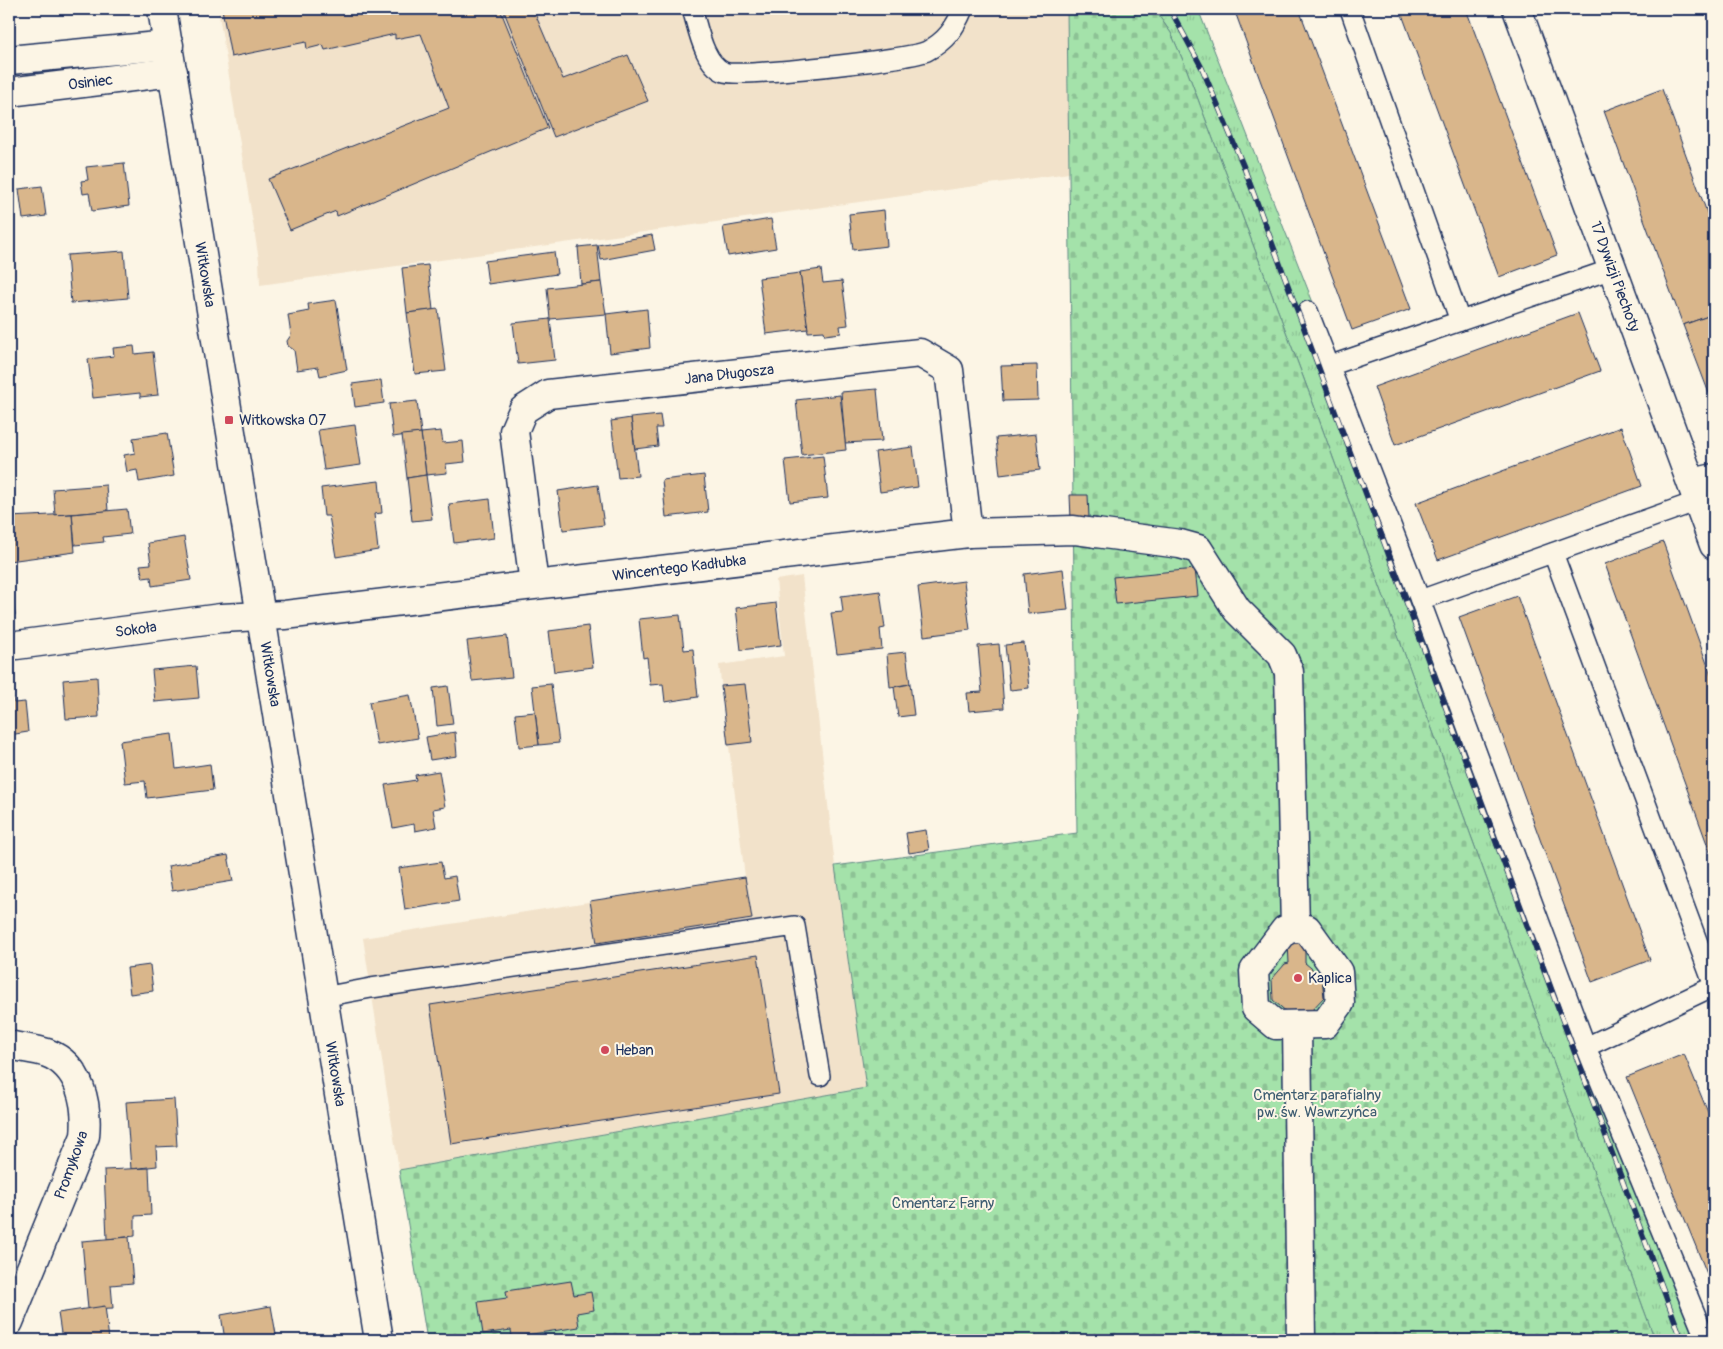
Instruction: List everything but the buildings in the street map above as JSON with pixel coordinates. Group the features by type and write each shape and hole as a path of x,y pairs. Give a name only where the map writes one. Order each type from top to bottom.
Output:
{"street":[{"name":"Witkowska","path":"162,9 379,1340"},
{"name":"17 Dywizji Piechoty","path":"1517,9 1612,269 1701,487 1714,545"},
{"name":"Osiniec","path":"9,60 169,45"},
{"name":"Osiniec","path":"9,92 173,72"},
{"name":"Jana Długosza","path":"534,584 514,431 523,410 548,394 920,353 949,370 968,533"},
{"name":"Wincentego Kadłubka","path":"262,617 968,533 1074,530 1180,544 1198,550 1237,610 1282,655 1290,672 1295,928"},
{"name":"Sokoła","path":"9,646 221,618 262,617"},
{"path":"1295,928 1307,929 1338,972 1340,1004 1325,1024 1276,1025 1256,1008 1254,971 1285,930 1295,928"},
{"path":"1297,1025 1301,1340"},
{"name":"Promykowa","path":"9,1045 48,1054 62,1063 74,1076 83,1093 87,1116 84,1136 9,1322"}],"lane":[{"path":"692,9 705,50 711,60 724,72 742,74 832,66 925,52 947,38 963,9"},
{"path":"1350,9 1460,321"},
{"path":"1329,366 1612,269"},
{"path":"1308,311 1420,600 1586,1047 1706,1340"},
{"path":"1420,600 1553,553 1701,487"},
{"path":"1553,553 1714,986 1586,1047"},
{"path":"323,997 371,988 795,926 820,1076"}],"shaded area":[{"path":"218,9 1067,9 1069,173 260,285 259,260"},
{"path":"802,576 835,866 867,1088 399,1170 363,938 745,877 719,665 784,656 776,580"}],"green space":[{"name":"Cmentarz parafialny pw. św. Wawrzyńca","path":"1067,9 1154,9 1171,33 1185,65 1313,403 1655,1340 427,1340 399,1170 866,1088 835,866 1077,833"},
{"path":"1154,9 1198,9 1332,351 1706,1340 1655,1340 1313,403 1185,65 1171,33"}],"railway":[{"path":"1170,9 1202,68 1243,165 1682,1340"}],"place":[{"name":"Witkowska 07","path":"229,420"},
{"name":"Kaplica","path":"1298,978"},
{"name":"Heban","path":"605,1050"}],"park label":[{"name":"Cmentarz Farny","path":"943,1203"}]}
